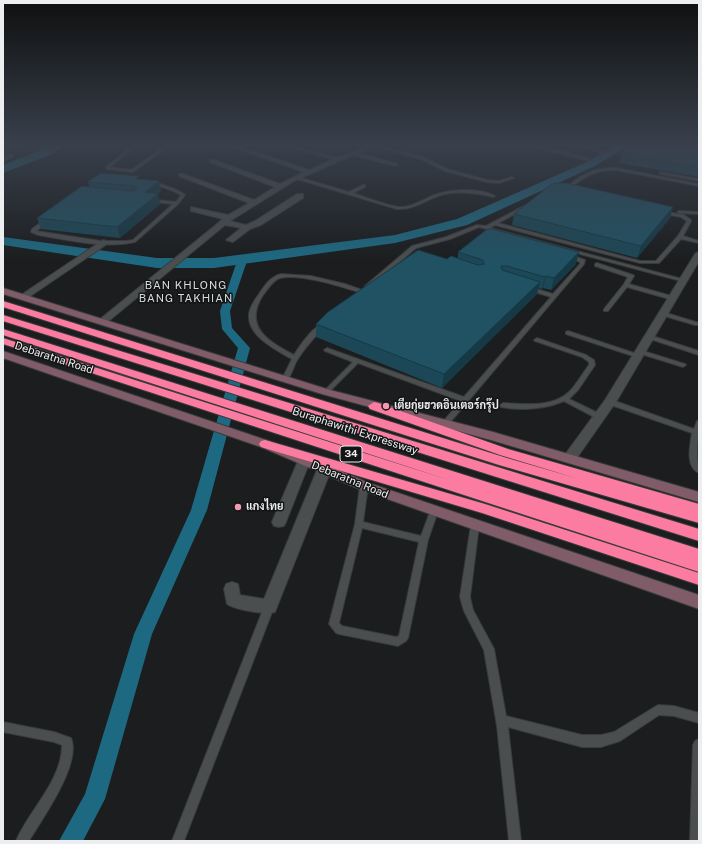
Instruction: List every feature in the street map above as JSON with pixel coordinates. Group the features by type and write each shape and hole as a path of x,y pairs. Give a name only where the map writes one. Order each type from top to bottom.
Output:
{"highway":[{"path":"3,304 504,462 699,518"},
{"name":"Buraphawithi Expressway","path":"3,318 699,535"},
{"name":"Buraphawithi Expressway","path":"3,332 699,555"},
{"name":"Debaratna Road","path":"3,341 699,566"},
{"path":"374,406 504,452 699,510"},
{"path":"265,444 485,509 699,580"}],"main road":[{"path":"3,291 326,392 374,406 493,436 569,460 699,497"},
{"name":"Debaratna Road","path":"3,354 265,444 364,486 434,511 699,602"}],"street":[{"path":"208,185 255,203"},
{"path":"277,185 281,187"},
{"path":"102,322 226,220 284,185"},
{"path":"230,240 247,227 258,223 300,196"},
{"path":"194,209 247,227"},
{"path":"23,297 106,242"},
{"path":"569,460 610,402 699,254"},
{"path":"279,522 304,461"},
{"path":"232,589 233,599 236,601 269,607 324,470"}],"lane":[{"path":"95,185 33,232 38,234 106,242 125,243 135,241 177,203 183,195 175,189 148,185"},
{"path":"321,185 390,207 402,209 411,207 440,194 458,190 466,190 493,196"},
{"path":"574,185 583,192 575,192"},
{"path":"348,194 364,186"},
{"path":"84,194 91,194"},
{"path":"156,201 177,203"},
{"path":"488,227 532,202"},
{"path":"656,206 692,214 699,213"},
{"path":"495,224 647,263 657,262 680,237 689,221 682,216 659,211"},
{"path":"357,296 414,247 448,238 473,227 488,227 684,280"},
{"path":"445,424 582,261 496,237"},
{"path":"680,237 699,242"},
{"path":"597,265 629,274 631,278 606,310"},
{"path":"294,358 268,343 254,327 251,313 258,298 272,281 280,276 319,279 362,291"},
{"path":"626,285 673,298"},
{"path":"524,287 554,296"},
{"path":"663,314 698,324"},
{"path":"285,379 294,358 316,331 328,321"},
{"path":"568,333 683,365"},
{"path":"649,337 699,353"},
{"path":"503,405 547,404 565,399 592,365 592,361 584,356 537,340"},
{"path":"327,350 465,400"},
{"path":"326,392 357,361"},
{"path":"565,399 600,417"},
{"path":"610,402 696,432"},
{"path":"699,423 696,432 693,459 699,470"},
{"path":"364,486 359,524 334,624 339,630 390,641 398,642 403,638 424,540 434,511"},
{"path":"359,524 424,540"},
{"path":"475,525 465,597 469,611 489,649 501,720 515,841"},
{"path":"178,841 269,607"},
{"path":"501,720 582,741 601,741 616,737 658,710 674,711 699,718"},
{"path":"3,726 54,737 67,742 68,749 63,772 22,841"},
{"path":"696,841 699,745"}],"building":[{"path":"127,185 153,185 145,192 158,194 117,227 37,218 82,186 133,191 137,189 134,186"},
{"path":"577,185 673,207 641,246 514,214 549,186"},
{"path":"492,229 579,252 554,278 545,277 507,266 501,266 502,270 540,282 444,374 316,324 328,312 418,250 447,259 451,256 478,265 484,264 483,260 458,252 486,230"}],"waterway":[{"path":"3,241 157,263 214,263 395,239 462,222 543,185"},
{"path":"70,841 94,799 143,634 199,510 244,348 227,329 225,311 242,261"}],"place":[{"name":"เตียกุ่ยฮวดอินเตอร์กรุ๊ป","path":"386,406"},
{"name":"แกงไทย","path":"238,507"}],"district":[{"name":"BAN KHLONG BANG TAKHIAN","path":"186,292"}]}
